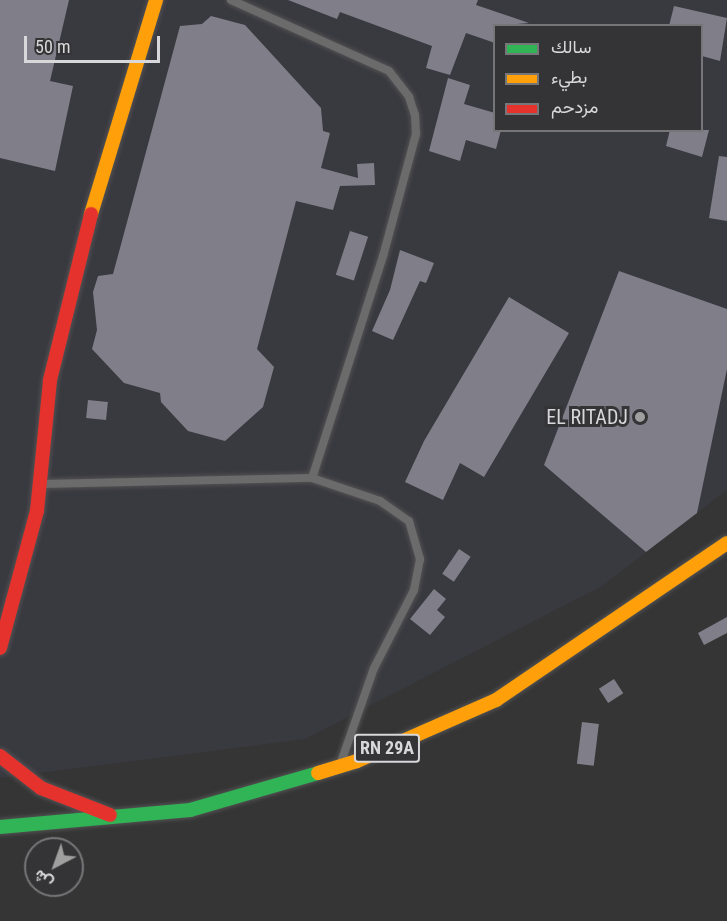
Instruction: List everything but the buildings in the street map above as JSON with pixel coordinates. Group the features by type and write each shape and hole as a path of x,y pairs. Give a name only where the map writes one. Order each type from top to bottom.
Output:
{"main road":[{"path":"0,648 24,567 40,484 50,380 75,267 156,0"},
{"name":"RN 29A","path":"0,827 190,810 340,766 496,700 727,543"},
{"path":"0,756 41,788 118,817"}],"lane":[{"path":"231,0 389,71 409,97 415,115 416,134 383,256 312,478"},
{"path":"40,484 312,478 380,501 409,521 420,559 414,590 374,668 340,766"}],"shaded area":[{"path":"0,0 727,0 727,490 602,586 305,739 0,778"}],"traffic: fast":[{"path":"0,827 190,810 318,773"}],"traffic: slow":[{"path":"91,214 156,0"},
{"path":"318,773 357,761 496,700 727,543"}],"traffic: jam":[{"path":"0,648 37,511 50,380 91,214"},
{"path":"0,756 41,788 110,815"}],"place":[{"name":"EL RITADJ","path":"640,417"}]}
